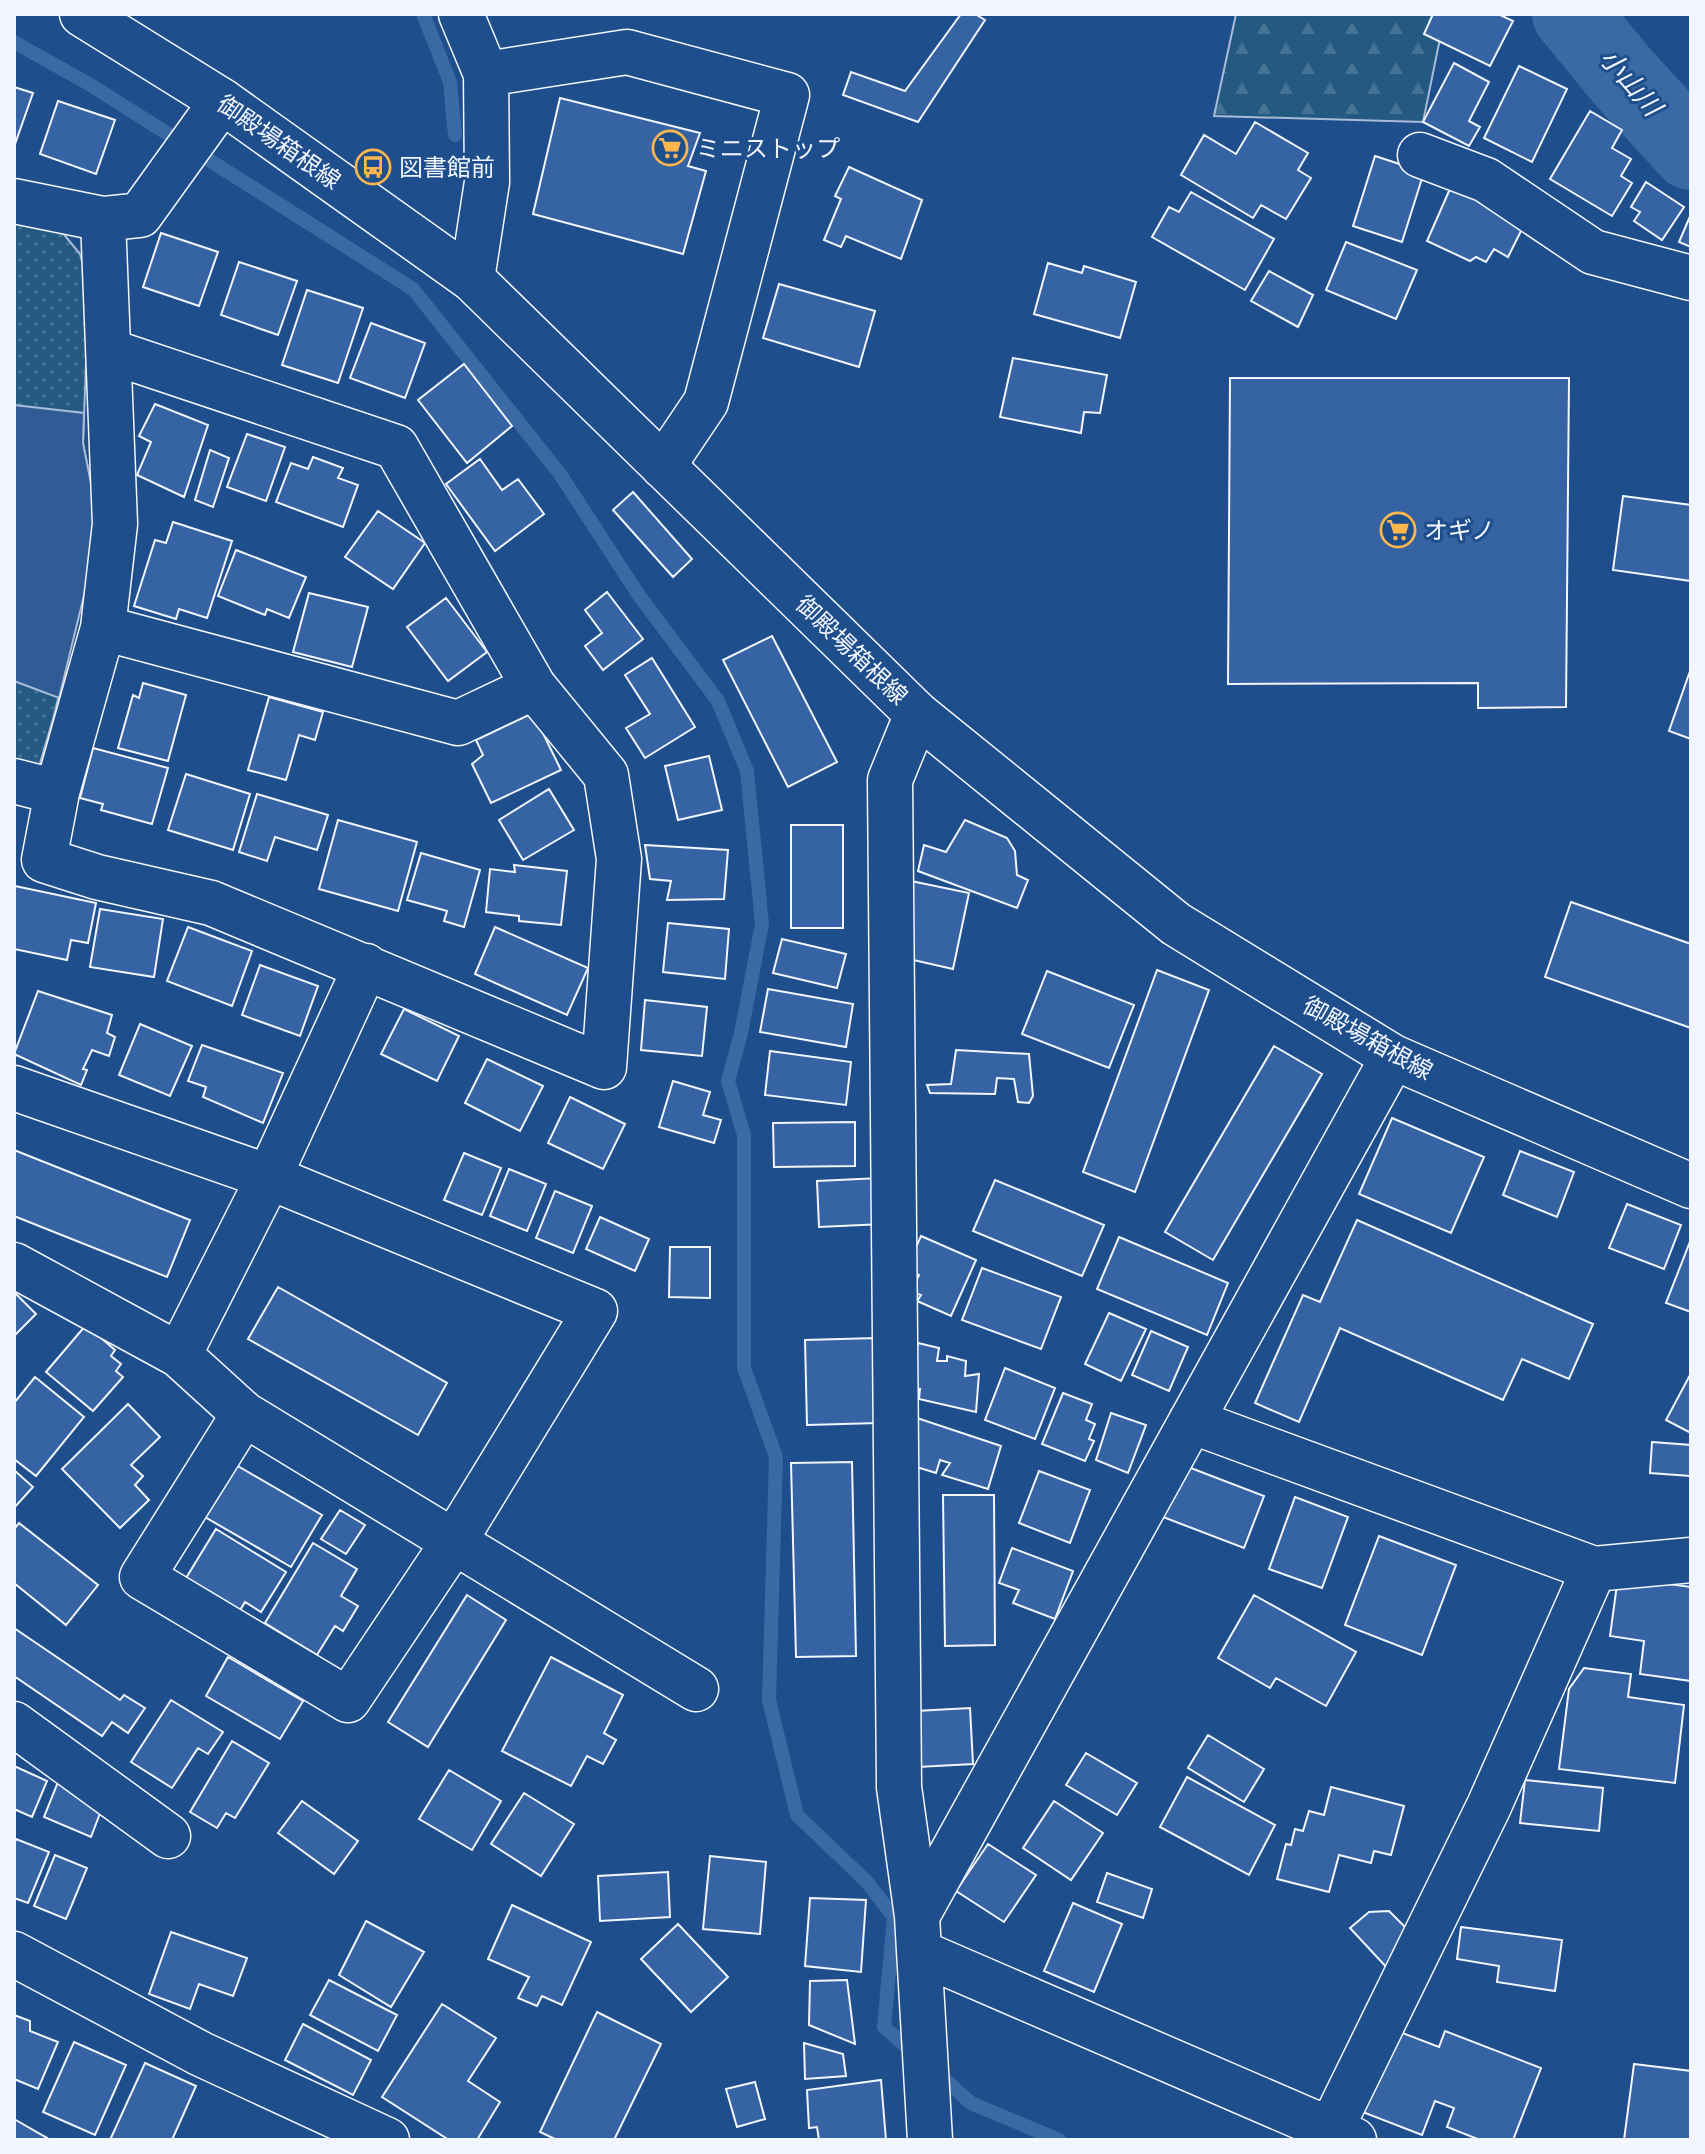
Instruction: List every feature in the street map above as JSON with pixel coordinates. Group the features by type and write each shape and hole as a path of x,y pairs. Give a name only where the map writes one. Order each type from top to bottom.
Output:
{"street":[{"name":"御殿場箱根線","path":"82,14 222,101 472,279 917,714 1176,924 1393,1057 1686,1174"},
{"path":"461,14 486,74 487,182 472,279"},
{"path":"486,74 627,52 787,95 706,402 663,466"},
{"path":"14,201 103,219 140,215 222,101"},
{"path":"1420,155 1486,180 1593,252 1691,278"},
{"path":"103,219 115,524 103,628 57,792 44,860 97,877 211,903 604,1067 619,859 606,775 534,687 396,447 109,351"},
{"path":"103,628 458,723 534,687"},
{"path":"917,714 890,780 899,1787 918,1934 930,2140"},
{"path":"14,781 57,792"},
{"path":"179,1355 269,1177 366,966"},
{"path":"918,1934 1191,1421 1393,1057"},
{"path":"14,1088 269,1177 595,1311 455,1540 348,1700 142,1577 244,1414"},
{"path":"14,1265 179,1355 244,1414 696,1689"},
{"path":"1191,1421 1594,1569 1691,1560"},
{"path":"918,1934 1343,2134 1594,1569"},
{"path":"14,1724 168,1836"},
{"path":"14,1954 201,2054 387,2140"}],"green space":[{"path":"1236,14 1445,14 1423,122 1214,116"},
{"path":"14,215 53,221 80,254 97,316 86,365 83,443 93,494 97,542 36,777 14,770"}],"shaded area":[{"path":"14,405 84,413 83,443 93,494 97,542 59,698 14,681"}],"building":[{"path":"961,14 975,14 985,20 918,122 843,95 851,72 905,91"},
{"path":"1433,14 1498,14 1513,21 1490,66 1424,34"},
{"path":"1454,63 1489,82 1469,121 1480,127 1469,146 1423,122"},
{"path":"1519,66 1567,89 1532,162 1484,138"},
{"path":"14,87 33,93 14,147"},
{"path":"560,98 700,133 688,166 706,171 683,254 533,214"},
{"path":"58,101 115,120 96,174 40,154"},
{"path":"1590,111 1622,130 1612,148 1631,159 1621,176 1632,183 1612,216 1550,179"},
{"path":"1255,122 1308,153 1298,170 1311,178 1286,219 1261,205 1253,218 1181,175 1204,135 1236,154"},
{"path":"1375,156 1424,172 1402,242 1353,226"},
{"path":"849,167 922,200 901,259 846,236 841,247 824,240 841,199 835,196"},
{"path":"1453,182 1525,223 1508,257 1494,249 1486,262 1476,257 1470,261 1427,241"},
{"path":"1646,182 1684,207 1662,240 1634,221 1640,212 1631,207"},
{"path":"1191,192 1274,239 1245,290 1152,237 1169,207 1179,212"},
{"path":"1691,214 1691,247 1679,242"},
{"path":"161,233 218,252 199,306 143,287"},
{"path":"1346,242 1417,270 1396,319 1326,290"},
{"path":"239,262 297,281 278,335 221,315"},
{"path":"1048,263 1082,273 1084,266 1136,282 1120,338 1034,314"},
{"path":"1269,271 1313,295 1298,327 1251,301"},
{"path":"779,284 875,311 859,367 763,338"},
{"path":"307,290 363,308 338,383 282,365"},
{"path":"371,323 425,343 405,398 350,378"},
{"path":"1013,358 1107,375 1100,413 1084,412 1081,433 1000,417"},
{"path":"464,364 512,426 467,463 418,400"},
{"name":"オギノ","path":"1230,378 1569,378 1566,707 1478,708 1478,683 1228,684"},
{"path":"155,404 208,425 184,497 137,475 151,442 139,436"},
{"path":"247,434 285,447 266,501 227,487"},
{"path":"210,450 229,458 213,507 195,500"},
{"path":"313,457 343,468 338,478 358,485 343,527 276,502 291,463 308,469"},
{"path":"480,459 502,490 518,479 544,514 495,551 446,484"},
{"path":"633,492 692,559 673,577 613,510"},
{"path":"1623,496 1691,505 1691,581 1613,570"},
{"path":"378,511 425,543 393,589 345,557"},
{"path":"173,522 232,541 207,618 179,609 176,619 134,606 155,540 166,543"},
{"path":"236,550 306,577 289,618 267,609 265,615 218,596"},
{"path":"607,592 643,639 603,670 585,646 602,633 585,610"},
{"path":"309,593 368,607 352,667 293,652"},
{"path":"446,598 487,652 448,681 407,627"},
{"path":"772,636 837,762 788,787 723,660"},
{"path":"652,658 695,727 645,758 626,728 650,714 625,675"},
{"path":"1691,672 1691,739 1669,731"},
{"path":"143,683 186,695 168,761 118,748 133,695 139,698"},
{"path":"269,697 323,712 315,740 299,735 286,780 248,770"},
{"path":"533,713 561,770 491,803 472,764 483,755 476,740"},
{"path":"93,748 168,768 152,824 101,810 103,804 80,798"},
{"path":"709,756 722,810 678,820 665,766"},
{"path":"186,774 250,794 233,850 168,830"},
{"path":"549,789 574,830 523,860 499,820"},
{"path":"257,794 328,815 317,850 275,837 267,861 239,852"},
{"path":"338,820 417,842 398,911 319,889"},
{"path":"965,820 1007,838 1015,851 1017,875 1028,880 1017,908 918,871 924,845 946,852"},
{"path":"791,825 843,825 843,928 791,928"},
{"path":"645,845 728,850 724,899 667,900 671,881 650,879"},
{"path":"421,853 480,870 464,927 444,921 447,911 407,900"},
{"path":"514,865 567,871 561,925 519,921 519,916 486,912 490,869 515,872"},
{"path":"911,881 969,893 953,969 900,957"},
{"path":"15,886 96,903 88,943 71,940 67,960 14,949"},
{"path":"1571,902 1691,944 1691,1028 1545,977"},
{"path":"100,909 163,919 154,977 90,967"},
{"path":"668,923 729,929 725,979 663,972"},
{"path":"188,927 252,951 232,1006 167,981"},
{"path":"495,927 588,968 567,1015 475,974"},
{"path":"782,939 846,954 837,988 773,973"},
{"path":"260,965 318,986 300,1036 242,1015"},
{"path":"1157,970 1209,990 1135,1192 1083,1172"},
{"path":"1047,971 1134,1005 1109,1068 1022,1034"},
{"path":"768,989 853,1004 846,1047 760,1032"},
{"path":"38,991 112,1015 107,1033 115,1037 109,1056 92,1050 83,1069 87,1070 81,1085 14,1054"},
{"path":"645,1000 707,1007 702,1056 641,1050"},
{"path":"404,1009 459,1036 437,1081 381,1054"},
{"path":"140,1024 192,1046 170,1096 119,1075"},
{"path":"202,1045 283,1073 263,1123 203,1097 206,1087 188,1081"},
{"path":"1274,1046 1322,1074 1213,1260 1165,1232"},
{"path":"956,1050 1029,1054 1033,1096 1029,1103 1018,1102 1014,1079 997,1078 995,1094 930,1093 927,1085 951,1084"},
{"path":"770,1051 851,1062 846,1105 765,1095"},
{"path":"487,1059 543,1086 520,1131 465,1103"},
{"path":"673,1081 710,1092 703,1115 721,1120 714,1143 659,1127"},
{"path":"570,1097 625,1124 603,1169 548,1143"},
{"path":"1392,1118 1484,1157 1451,1233 1359,1194"},
{"path":"855,1122 855,1166 774,1167 773,1123"},
{"path":"14,1150 190,1220 167,1277 14,1216"},
{"path":"1520,1151 1574,1172 1557,1217 1503,1195"},
{"path":"464,1153 501,1168 482,1215 444,1200"},
{"path":"509,1169 546,1184 527,1231 490,1216"},
{"path":"880,1178 883,1224 819,1227 817,1181"},
{"path":"995,1180 1104,1225 1082,1276 973,1231"},
{"path":"555,1191 592,1206 573,1253 536,1238"},
{"path":"1627,1204 1681,1225 1664,1269 1609,1248"},
{"path":"600,1217 649,1239 635,1271 586,1249"},
{"path":"1357,1220 1593,1324 1569,1379 1522,1359 1503,1400 1340,1328 1299,1422 1255,1403 1303,1295 1320,1302"},
{"path":"921,1236 976,1260 951,1316 917,1301 921,1295 911,1292 919,1275 906,1269"},
{"path":"1119,1237 1228,1283 1207,1335 1097,1289"},
{"path":"1691,1239 1691,1312 1666,1303"},
{"path":"670,1247 710,1247 710,1298 669,1297"},
{"path":"982,1268 1061,1297 1041,1349 962,1320"},
{"path":"278,1287 447,1383 418,1435 248,1339"},
{"path":"16,1294 36,1314 14,1336 14,1296"},
{"path":"1109,1313 1146,1329 1121,1381 1085,1364"},
{"path":"86,1325 115,1350 111,1356 121,1364 116,1371 123,1377 93,1411 46,1372"},
{"path":"1151,1331 1188,1347 1169,1391 1132,1375"},
{"path":"876,1338 878,1423 807,1425 805,1340"},
{"path":"918,1343 939,1348 937,1361 947,1361 947,1356 966,1361 965,1376 979,1374 976,1412 919,1399 920,1389 910,1388"},
{"path":"1005,1368 1055,1388 1035,1439 985,1420"},
{"path":"1691,1375 1691,1433 1666,1420"},
{"path":"35,1377 84,1417 36,1476 14,1459 14,1403"},
{"path":"1063,1393 1092,1404 1086,1420 1095,1424 1089,1439 1094,1441 1085,1461 1042,1444"},
{"path":"128,1404 160,1437 131,1465 143,1476 135,1485 149,1500 120,1528 62,1469"},
{"path":"1111,1413 1146,1425 1128,1473 1096,1460"},
{"path":"914,1417 1001,1446 988,1489 942,1475 950,1463 940,1460 936,1473 910,1465"},
{"path":"1652,1442 1691,1445 1690,1476 1650,1473"},
{"path":"852,1462 856,1656 796,1657 791,1463"},
{"path":"236,1465 322,1515 291,1567 198,1513"},
{"path":"1183,1465 1264,1496 1244,1548 1163,1517"},
{"path":"14,1470 33,1487 14,1508"},
{"path":"1039,1471 1090,1490 1070,1543 1019,1523"},
{"path":"943,1495 994,1495 995,1645 945,1646"},
{"path":"1295,1497 1348,1517 1322,1588 1269,1569"},
{"path":"340,1510 365,1525 346,1554 321,1539"},
{"path":"19,1523 98,1585 66,1625 14,1583 14,1529"},
{"path":"216,1529 286,1572 261,1612 245,1602 236,1617 183,1583"},
{"path":"1379,1536 1456,1565 1422,1655 1345,1625"},
{"path":"313,1543 357,1569 341,1596 358,1606 343,1631 335,1626 317,1655 265,1623"},
{"path":"1012,1548 1073,1571 1055,1619 1013,1603 1019,1590 999,1583"},
{"path":"1618,1577 1691,1587 1691,1681 1640,1674 1644,1641 1610,1636"},
{"path":"467,1595 506,1620 428,1747 388,1722"},
{"path":"1254,1595 1356,1652 1326,1706 1276,1678 1270,1688 1218,1658"},
{"path":"14,1628 120,1700 124,1695 145,1708 128,1733 112,1722 102,1736 14,1676"},
{"path":"228,1657 303,1701 280,1739 206,1696"},
{"path":"551,1657 623,1695 604,1733 616,1740 603,1764 587,1756 571,1786 502,1751"},
{"path":"1584,1668 1631,1674 1628,1697 1684,1705 1675,1783 1559,1769 1569,1689"},
{"path":"171,1700 223,1732 208,1754 198,1748 172,1788 131,1762"},
{"path":"970,1708 973,1764 918,1767 916,1711"},
{"path":"1208,1735 1264,1769 1244,1802 1188,1768"},
{"path":"232,1741 269,1763 235,1818 226,1813 217,1828 190,1812"},
{"path":"1086,1753 1137,1783 1117,1815 1066,1785"},
{"path":"14,1766 47,1781 32,1817 14,1809"},
{"path":"64,1767 110,1787 91,1837 44,1817"},
{"path":"449,1770 501,1801 472,1850 419,1819"},
{"path":"1187,1777 1275,1825 1249,1875 1160,1827"},
{"path":"1525,1780 1603,1788 1599,1831 1520,1823"},
{"path":"1331,1787 1404,1806 1391,1855 1374,1851 1371,1863 1339,1855 1329,1892 1277,1879 1286,1844 1291,1845 1295,1829 1303,1831 1309,1811 1324,1815"},
{"path":"524,1793 574,1824 541,1876 491,1844"},
{"path":"302,1801 358,1841 334,1874 278,1833"},
{"path":"1054,1801 1103,1833 1071,1880 1023,1848"},
{"path":"16,1839 49,1852 28,1903 14,1898"},
{"path":"988,1844 1036,1875 1004,1922 956,1891"},
{"path":"55,1855 87,1868 66,1919 34,1906"},
{"path":"710,1856 766,1862 760,1934 703,1929"},
{"path":"668,1872 670,1917 600,1921 598,1876"},
{"path":"1107,1873 1152,1889 1143,1918 1097,1902"},
{"path":"810,1898 866,1900 861,1972 805,1966"},
{"path":"1073,1903 1122,1924 1094,1992 1044,1971"},
{"path":"512,1905 591,1942 562,2005 542,1996 537,2006 518,1998 529,1977 488,1959"},
{"path":"1389,1911 1408,1930 1389,1970 1350,1928 1369,1912"},
{"path":"366,1921 424,1952 391,2007 339,1975"},
{"path":"678,1924 728,1977 691,2012 641,1959"},
{"path":"1461,1927 1562,1940 1555,1991 1497,1982 1499,1966 1457,1959"},
{"path":"171,1932 247,1958 233,1996 199,1984 190,2009 149,1994"},
{"path":"329,1980 397,2015 378,2051 310,2015"},
{"path":"847,1980 855,2044 809,2025 810,1981"},
{"path":"442,2004 496,2038 468,2081 500,2102 477,2140 449,2140 382,2097"},
{"path":"597,2012 661,2044 614,2140 557,2140 540,2132"},
{"path":"14,2015 30,2021 30,2031 58,2042 38,2089 14,2079"},
{"path":"303,2024 371,2060 353,2095 285,2060"},
{"path":"1392,2029 1439,2047 1445,2031 1541,2068 1513,2140 1480,2140 1447,2127 1454,2108 1435,2101 1422,2135 1360,2111"},
{"path":"74,2042 126,2065 95,2135 43,2112"},
{"path":"804,2043 843,2054 846,2076 805,2079"},
{"path":"145,2063 196,2086 172,2140 110,2140"},
{"path":"1634,2064 1691,2071 1691,2140 1624,2140"},
{"path":"881,2080 886,2140 819,2140 817,2127 809,2128 807,2090"},
{"path":"755,2082 765,2119 737,2127 726,2089"},
{"path":"14,2119 47,2138 46,2140 14,2140"}],"waterway":[{"path":"423,14 450,82 455,135"},
{"name":"小山川","path":"1571,14 1622,76 1691,151"},
{"path":"14,42 89,84 413,289 560,474 638,594 718,701 747,771 762,924 741,1033 728,1081 744,1135 744,1368 776,1457 769,1700 797,1815 867,1882 894,1917 884,2027 916,2055"},
{"path":"935,2071 971,2103 1059,2140"}],"place":[{"name":"ミニストップ","path":"670,148"},
{"name":"図書館前","path":"373,167"},
{"name":"オギノ","path":"1398,530"}]}
